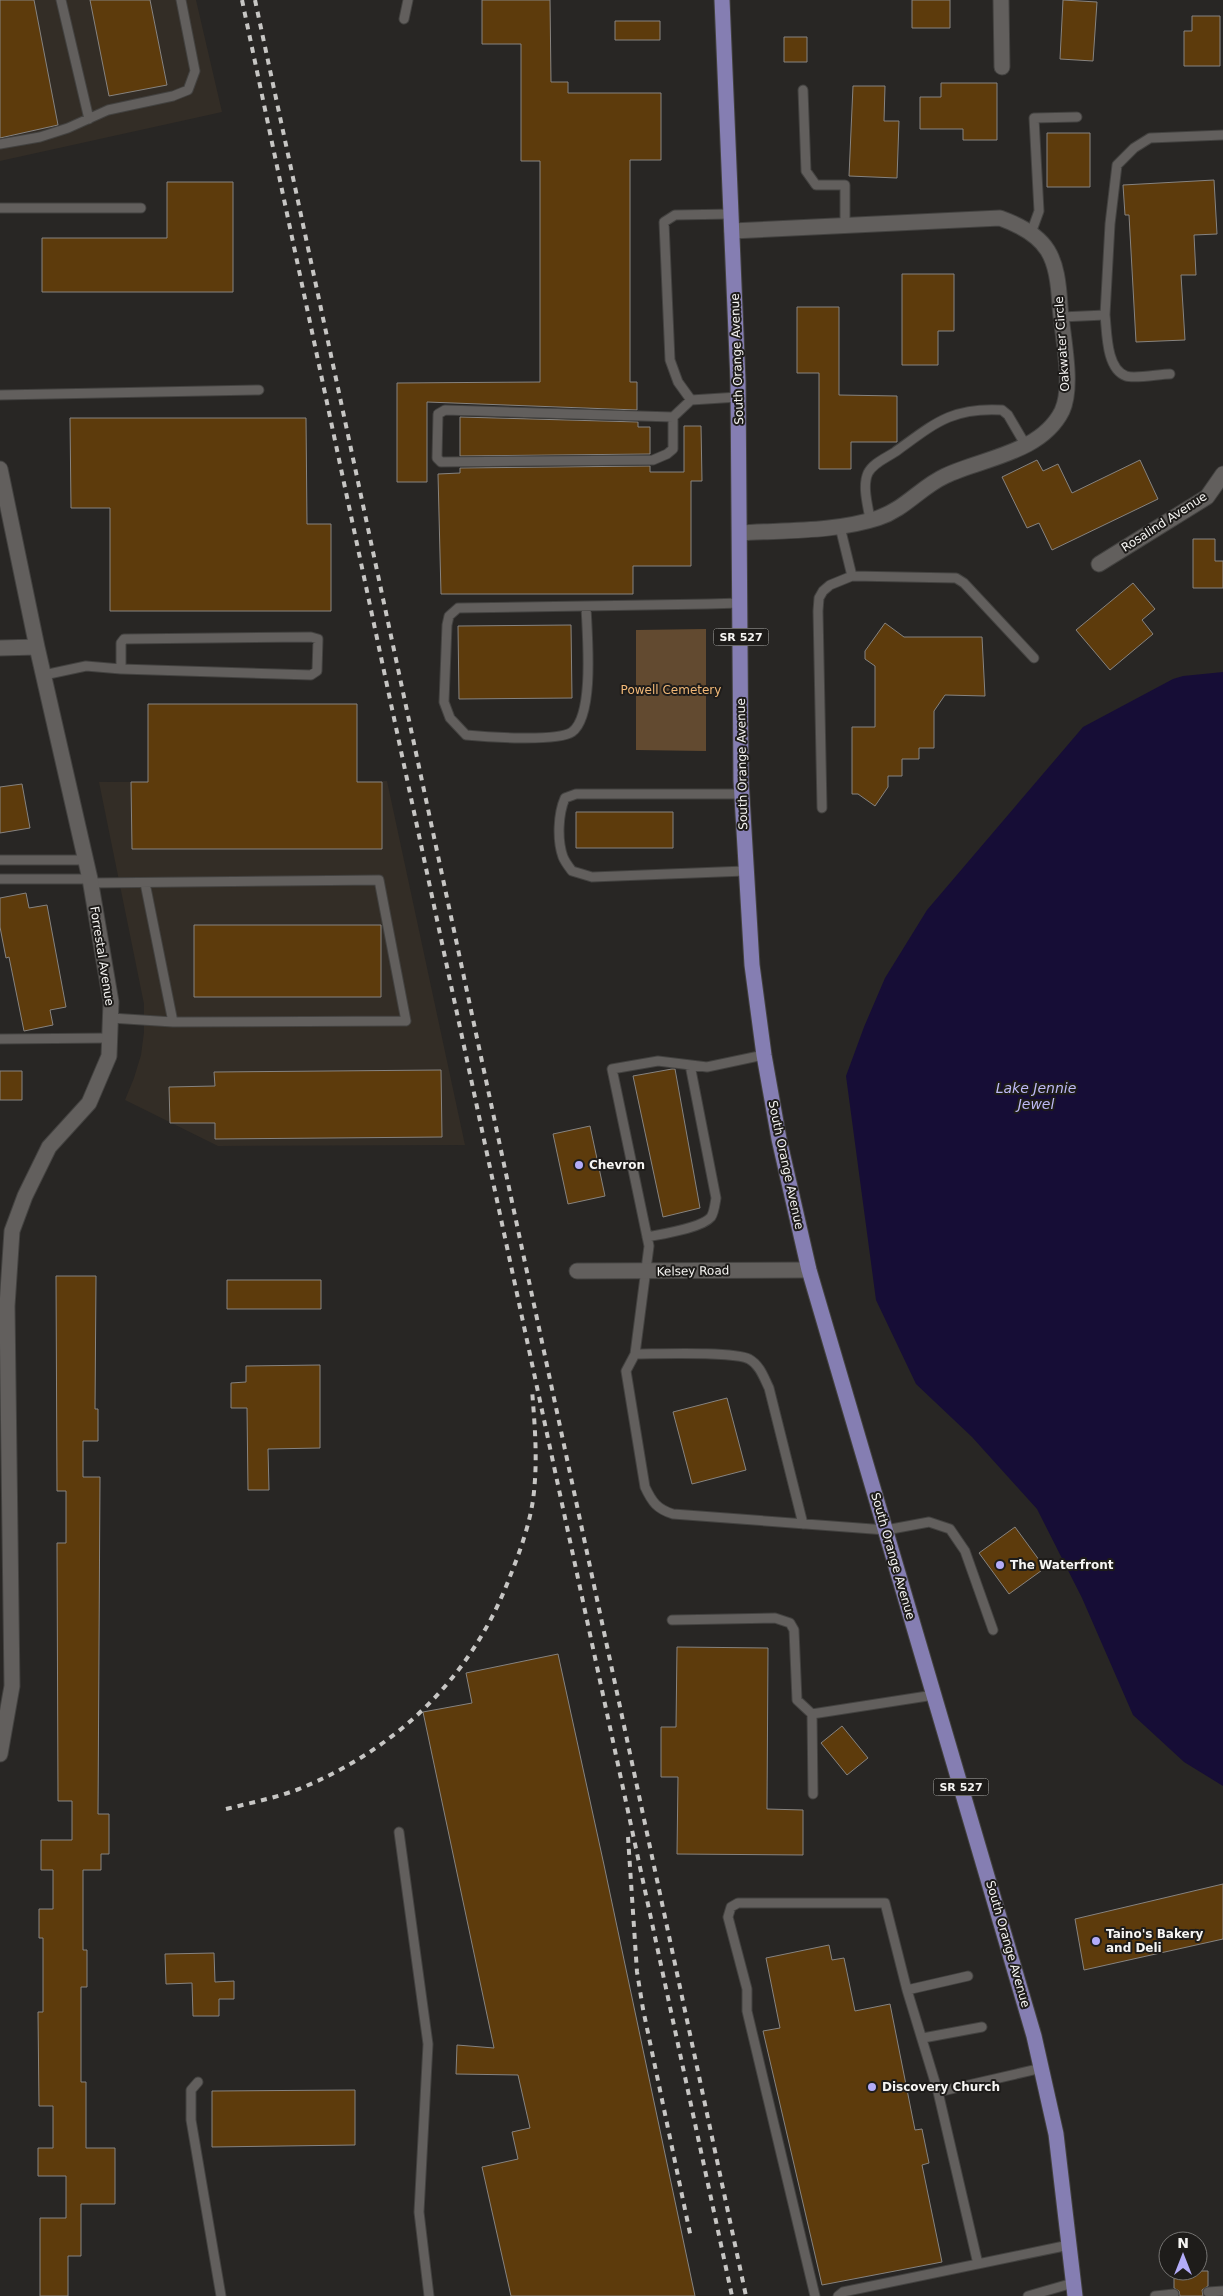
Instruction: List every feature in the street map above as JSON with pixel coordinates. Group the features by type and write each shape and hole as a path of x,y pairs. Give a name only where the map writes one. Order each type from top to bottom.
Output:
{"main road":[{"name":"South Orange Avenue","path":"722,0 738,397 742,794 745,871 752,965 764,1055 779,1139 809,1270 1042,2068 1056,2134 1074,2289"}],"street":[{"path":"1001,0 1002,67"},
{"name":"Oakwater Circle","path":"732,231 1000,218 1019,225 1038,238 1052,256 1058,276 1067,382 1062,411 1051,427 1025,444 944,476 902,507 877,518 840,526 740,533"},
{"name":"Forrestal Avenue","path":"0,469 37,647 90,881 111,1002 109,1056 89,1103 49,1147 25,1196 12,1231 4,1264 7,1306 4,1449 12,1686 0,1754"},
{"name":"Rosalind Avenue","path":"1099,564 1207,497 1223,474"},
{"path":"0,648 37,647"},
{"name":"Kelsey Road","path":"577,1271 809,1270"}],"lane":[{"path":"61,0 89,119"},
{"path":"0,144 40,137 108,110 173,96 188,90 195,72 181,0"},
{"path":"404,19 408,0"},
{"path":"803,90 806,171 816,185 845,185 845,226"},
{"path":"1030,233 1039,211 1034,118 1077,116"},
{"path":"1170,374 1127,376 1116,370 1111,356 1105,315 1110,224 1117,166 1134,148 1150,138 1223,135"},
{"path":"0,208 141,208"},
{"path":"691,400 678,382 670,360 664,222 675,215 732,214"},
{"path":"1061,317 1105,315"},
{"path":"0,396 259,390"},
{"path":"674,416 673,449 653,460 441,462 437,458 438,414 445,410 674,416 691,400 738,397"},
{"path":"870,519 866,484 868,473 877,464 929,427 950,415 964,411 1002,410 1008,415 1025,444"},
{"path":"840,526 852,576"},
{"path":"822,808 819,598 830,585 852,576 956,578 964,583 1034,658"},
{"path":"586,606 588,691 583,719 572,732 560,736 492,737 466,735 450,718 444,702 447,625 449,616 458,608 740,603"},
{"path":"44,675 86,666 122,669 311,675 317,672 318,640 311,637 124,638 121,643 122,669"},
{"path":"742,794 576,794 565,798 560,809 560,834 563,858 572,871 592,876 745,871"},
{"path":"0,860 85,860"},
{"path":"0,879 145,883 379,880 406,1021 172,1022 110,1018"},
{"path":"145,883 172,1022"},
{"path":"0,1039 110,1038"},
{"path":"764,1055 707,1066 658,1061 612,1070 649,1246 635,1354 626,1371 645,1487 650,1499 658,1510 673,1514 886,1530 929,1522 950,1529 965,1551 993,1630"},
{"path":"647,1237 703,1224 711,1217 714,1208 716,1198 690,1064"},
{"path":"635,1354 728,1355 749,1359 761,1370 769,1388 803,1524"},
{"path":"672,1620 775,1618 790,1623 794,1630 798,1700 812,1714 813,1794"},
{"path":"812,1714 934,1695"},
{"path":"399,1832 428,2044 419,2212 429,2296"},
{"path":"815,2296 747,2011 747,1989 728,1917 731,1907 738,1903 885,1902 907,1990 938,2092 978,2264"},
{"path":"907,1990 968,1976"},
{"path":"923,2038 982,2027"},
{"path":"938,2092 1042,2068"},
{"path":"198,2082 191,2090 191,2120 221,2296"},
{"path":"838,2296 843,2292 1070,2245"},
{"path":"1028,2296 1074,2289"},
{"path":"1208,2292 1223,2291"},
{"path":"1155,2296 1174,2294"}],"shaded area":[{"path":"0,0 196,0 222,112 0,161"},
{"path":"387,781 465,1145 218,1146 125,1100 141,1055 144,1032 144,1004 99,782"}],"green space":[{"name":"Powell Cemetery","path":"706,629 706,751 636,750 636,630"}],"water":[{"name":"Lake Jennie Jewel","path":"1223,672 1223,1786 1184,1762 1133,1715 1082,1598 1037,1509 972,1437 916,1384 876,1300 846,1076 885,978 927,910 1083,727 1173,679 1183,676"}],"building":[{"path":"0,0 34,0 58,125 0,138"},
{"path":"90,0 150,0 167,85 109,96"},
{"path":"482,0 550,0 551,82 568,82 568,93 661,93 661,160 630,160 630,382 637,382 637,410 427,402 427,482 397,482 397,383 540,382 540,161 521,161 521,44 482,44"},
{"path":"912,0 950,0 950,28 912,28"},
{"path":"1063,0 1097,2 1093,61 1060,59"},
{"path":"1192,16 1220,16 1220,66 1184,66 1184,31 1192,31"},
{"path":"615,21 660,21 660,40 615,40"},
{"path":"784,37 807,37 807,62 784,62"},
{"path":"941,83 997,83 997,140 963,140 963,129 920,129 920,97 941,97"},
{"path":"853,86 885,86 884,121 899,121 897,178 849,176"},
{"path":"1047,133 1090,133 1090,187 1047,187"},
{"path":"1214,180 1217,234 1194,235 1196,275 1181,275 1185,340 1136,342 1129,215 1125,215 1123,185"},
{"path":"167,182 233,182 233,292 42,292 42,238 167,238"},
{"path":"902,274 954,274 954,331 938,331 938,365 902,365"},
{"path":"797,307 839,307 839,395 897,396 897,442 851,442 851,469 819,469 819,373 797,373"},
{"path":"460,417 638,422 638,427 650,427 650,454 460,456"},
{"path":"70,418 306,418 307,524 331,524 331,611 110,611 110,508 71,508"},
{"path":"684,426 701,426 702,481 691,481 691,566 633,566 633,594 441,594 438,474 460,473 460,468 650,466 650,472 684,472"},
{"path":"1037,460 1043,471 1058,464 1072,493 1140,460 1158,499 1052,550 1039,523 1027,528 1002,477"},
{"path":"1193,539 1215,539 1215,561 1223,561 1223,588 1193,588"},
{"path":"1133,583 1155,609 1142,620 1153,634 1110,670 1076,630"},
{"path":"885,623 904,637 982,637 985,696 945,695 934,711 934,748 919,748 919,759 902,759 902,776 888,776 888,787 875,806 858,794 852,794 852,727 875,727 875,666 865,659 865,651"},
{"path":"571,625 572,698 459,699 458,626"},
{"path":"148,704 357,704 357,782 382,782 382,849 132,849 131,782 148,782"},
{"path":"22,784 30,828 0,833 0,787"},
{"path":"576,812 673,812 673,848 576,848"},
{"path":"26,893 29,908 47,905 66,1007 50,1010 53,1025 24,1031 9,957 6,958 0,927 0,898"},
{"path":"194,925 381,925 381,997 194,997"},
{"name":"Chevron","path":"675,1069 700,1208 663,1217 633,1076"},
{"path":"441,1070 442,1137 215,1139 215,1123 170,1123 169,1087 215,1086 214,1072"},
{"path":"0,1071 22,1071 22,1100 0,1100"},
{"name":"Chevron","path":"590,1126 605,1196 568,1204 553,1134"},
{"path":"56,1276 96,1276 95,1409 98,1409 98,1441 83,1441 83,1477 100,1477 98,1814 109,1814 109,1854 101,1854 101,1870 83,1870 83,1950 87,1950 87,1987 81,1987 81,2082 86,2082 86,2148 115,2148 115,2204 81,2204 81,2256 68,2256 68,2296 40,2296 40,2218 66,2218 66,2176 38,2176 38,2148 53,2148 53,2106 39,2106 38,2012 43,2012 43,1938 39,1938 39,1909 53,1909 53,1870 41,1870 41,1840 72,1840 72,1801 58,1801 57,1543 66,1543 66,1491 57,1491"},
{"path":"227,1280 321,1280 321,1309 227,1309"},
{"path":"320,1365 320,1448 268,1449 269,1490 248,1490 247,1408 231,1408 231,1383 246,1382 246,1366"},
{"path":"727,1398 746,1470 692,1484 673,1412"},
{"path":"1015,1527 1045,1568 1009,1594 979,1553"},
{"path":"677,1647 768,1648 767,1809 803,1810 803,1855 677,1854 678,1777 661,1777 661,1727 676,1727"},
{"path":"558,1654 695,2296 511,2296 482,2167 518,2159 512,2132 530,2128 518,2075 456,2074 457,2045 494,2048 423,1712 472,1703 466,1673"},
{"path":"842,1726 868,1758 847,1775 821,1743"},
{"path":"1223,1884 1223,1939 1084,1970 1075,1919"},
{"path":"829,1945 832,1960 844,1958 855,2011 890,2004 915,2130 922,2129 929,2163 922,2165 942,2262 822,2285 763,2031 780,2028 766,1958"},
{"path":"214,1953 215,1982 234,1981 234,1999 219,1999 219,2016 193,2016 192,1983 166,1984 165,1954"},
{"path":"355,2090 355,2145 212,2147 212,2091"},
{"path":"1174,2281 1208,2281 1208,2286 1202,2290 1203,2296 1180,2296 1179,2291 1174,2288"}],"railway":[{"path":"242,0 732,2296"},
{"path":"255,0 746,2296"},
{"path":"226,1809 272,1798 299,1789 335,1773 368,1753 398,1731 426,1706 452,1678 474,1648 493,1615 509,1579 529,1520 533,1500 536,1459 532,1390"},
{"path":"628,1837 637,1972 691,2238"}],"place":[{"name":"Chevron","path":"579,1165"},
{"name":"The Waterfront","path":"1000,1565"},
{"name":"Taino's Bakery and Deli","path":"1096,1941"},
{"name":"Discovery Church","path":"872,2087"}]}
